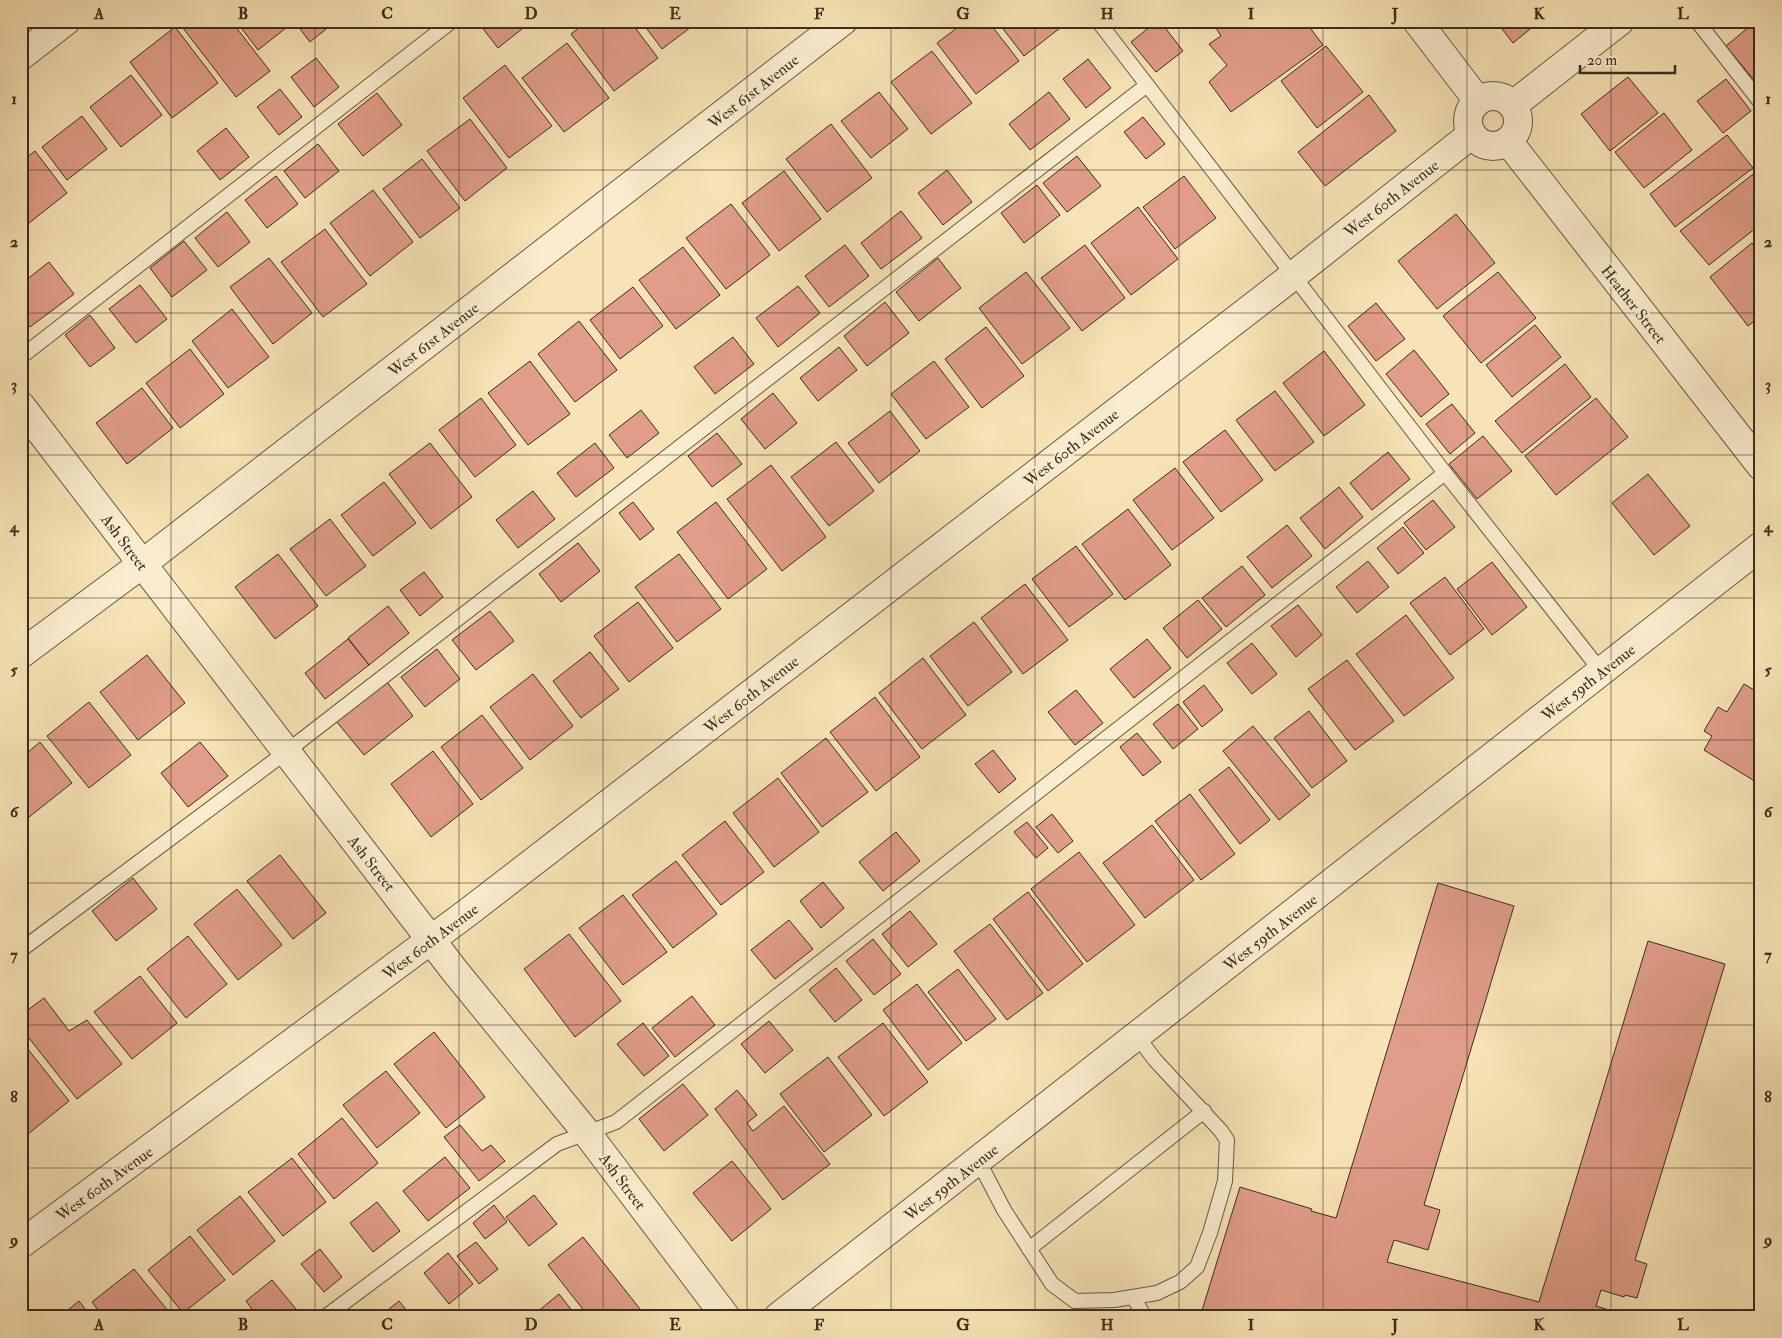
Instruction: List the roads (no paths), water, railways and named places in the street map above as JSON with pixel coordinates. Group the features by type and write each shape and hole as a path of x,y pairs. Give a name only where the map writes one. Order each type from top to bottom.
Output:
{"street":[{"path":"21,56 66,21"},
{"name":"West 61st Avenue","path":"21,654 142,564 843,21"},
{"path":"1416,21 1478,101"},
{"path":"1513,105 1620,21"},
{"path":"1500,96 1507,99 1513,105 1517,112 1518,128 1508,141 1493,146 1478,140 1472,134 1468,120 1469,113 1478,101 1484,97 1500,96"},
{"name":"West 60th Avenue","path":"21,1244 431,940 1294,275 1472,134"},
{"name":"Heather Street","path":"1508,141 1761,466"},
{"name":"Ash Street","path":"21,406 431,940 586,1132 726,1317"},
{"name":"West 59th Avenue","path":"778,1317 1761,546"}],"lane":[{"path":"21,356 452,21"},
{"path":"1098,21 1445,473 1601,671"},
{"path":"1696,21 1761,103"},
{"path":"21,950 286,752 1147,84"},
{"path":"325,1317 557,1144 616,1122 1445,473"},
{"path":"978,1160 1004,1210 1052,1284 1075,1301 1114,1300 1157,1293 1180,1282 1197,1266 1210,1233 1225,1181 1227,1140 1222,1131 1155,1060 1137,1036"},
{"path":"1029,1249 1204,1111"},
{"path":"1133,1297 1145,1317"}]}
